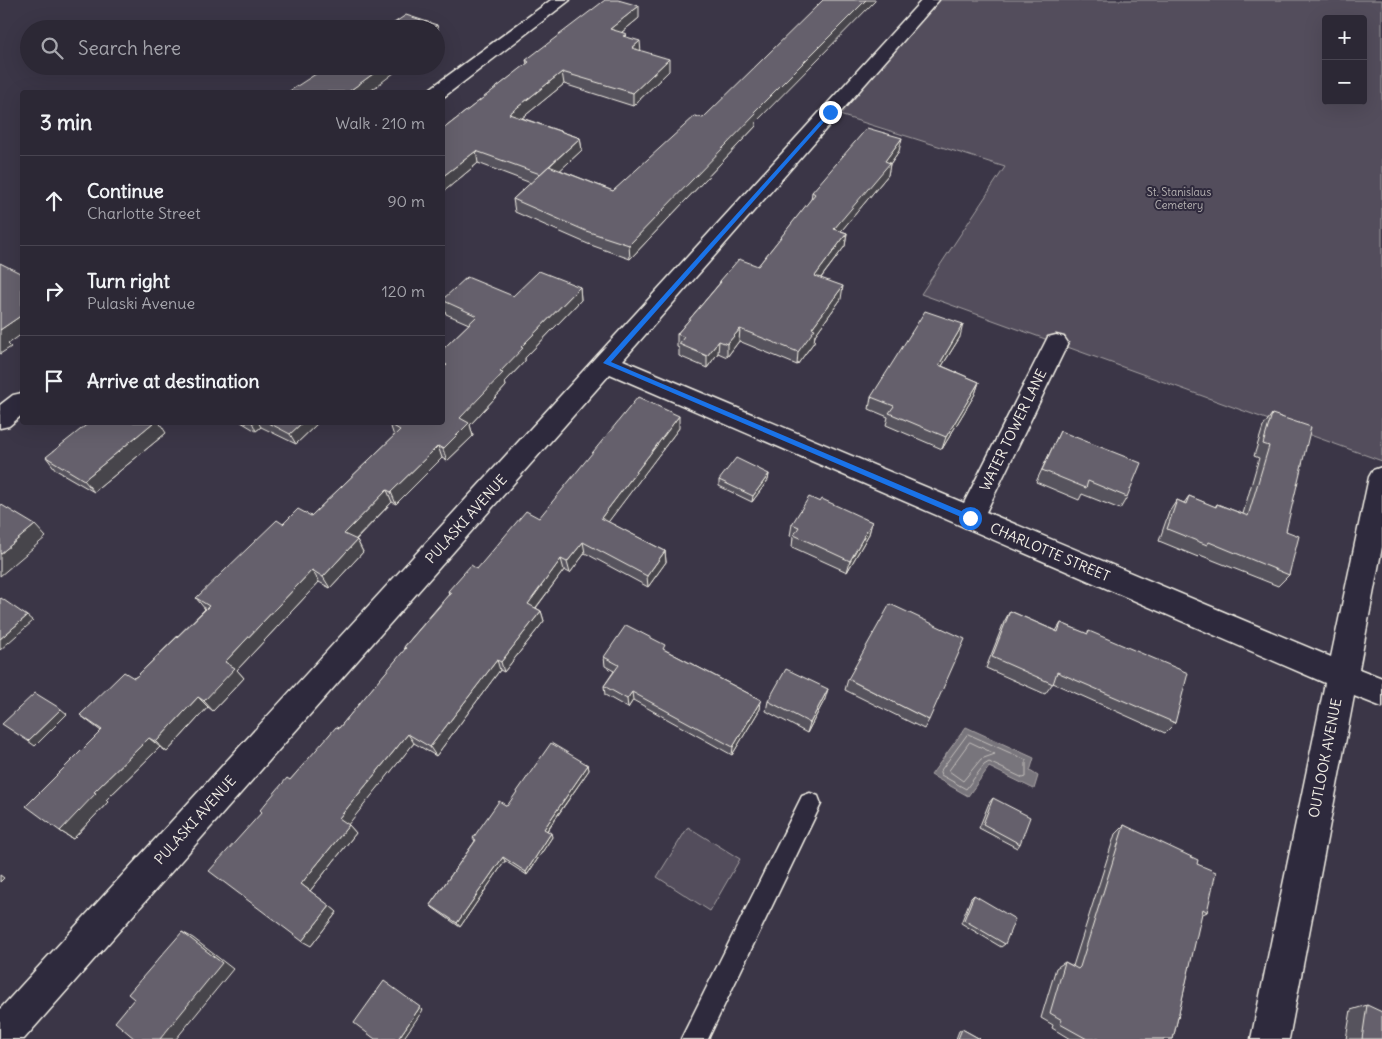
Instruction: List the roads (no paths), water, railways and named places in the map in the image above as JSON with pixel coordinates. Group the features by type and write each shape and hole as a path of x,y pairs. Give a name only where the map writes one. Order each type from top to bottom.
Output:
{"street":[{"path":"441,90 562,0"},
{"name":"PULASKI AVENUE","path":"0,1036 607,363 930,0"},
{"name":"WATER TOWER LANE","path":"970,518 1056,343"},
{"name":"CHARLOTTE STREET","path":"607,363 1382,693"},
{"path":"0,419 20,404"},
{"name":"OUTLOOK AVENUE","path":"1270,1039 1382,477"}],"lane":[{"path":"694,1039 810,804"}],"water":[{"path":"966,727 1034,758 1030,771 1038,776 1034,789 989,767 968,796 931,775"}],"park label":[{"name":"St. Stanislaus Cemetery","path":"1179,198"}]}
